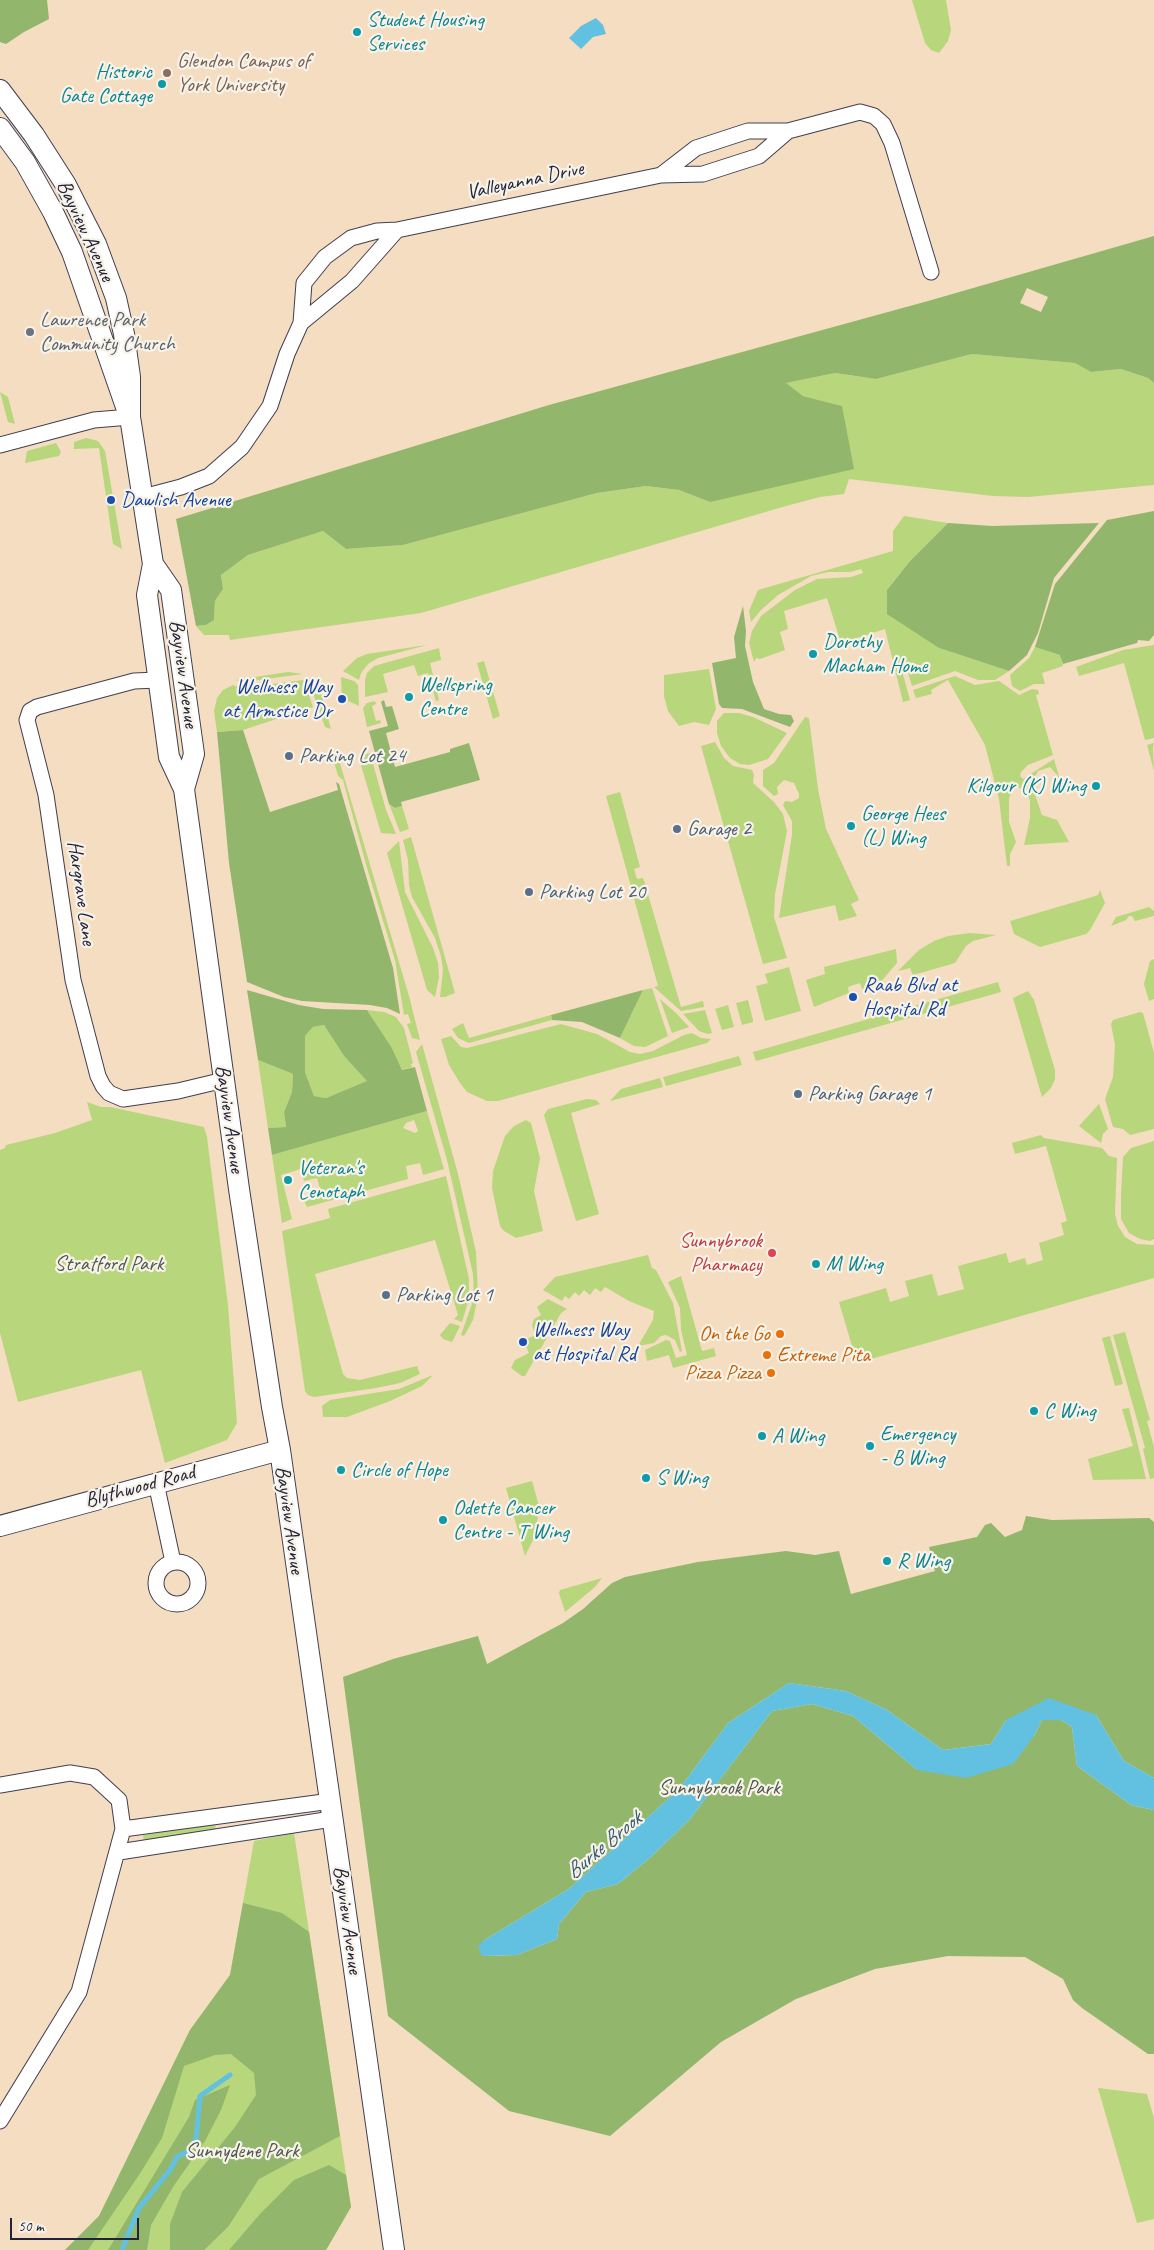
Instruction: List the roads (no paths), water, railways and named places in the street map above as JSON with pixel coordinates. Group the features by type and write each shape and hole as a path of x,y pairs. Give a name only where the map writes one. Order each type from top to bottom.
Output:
{"main road":[{"name":"Bayview Avenue","path":"0,90 34,135 66,185 96,244 116,298 124,334 130,377 130,417 153,564 147,595 158,680 169,757 184,789 224,1080 270,1398 280,1450 394,2250"},
{"name":"Bayview Avenue","path":"3,135 53,212 72,252 130,417"},
{"name":"Bayview Avenue","path":"153,564 171,590 174,608 194,754 184,789"},
{"name":"Blythwood Road","path":"0,1526 156,1482 280,1450"}],"street":[{"name":"Valleyanna Drive","path":"661,175 696,148 748,131 788,131 860,112 874,116 884,124 892,143 931,272"},
{"name":"Valleyanna Drive","path":"143,497 180,487 209,476 242,446 270,406 287,354 301,323 304,283 325,257 351,238 377,231 397,230 661,175 703,174 759,156 788,131"},
{"name":"Valleyanna Drive","path":"301,323 352,281 397,230"},
{"path":"0,445 94,420 130,417"},
{"name":"Hargrave Lane","path":"158,680 134,681 37,707 30,711 27,720 46,795 73,980 98,1076 103,1086 109,1093 123,1099 178,1091 224,1080"},
{"path":"156,1482 174,1562"},
{"path":"0,1785 70,1773 94,1777 119,1800 123,1829 119,1852 79,1992 0,2122"},
{"path":"123,1829 234,1814 331,1810"},
{"path":"119,1852 237,1835 331,1810"},
{"path":"234,1814 237,1835"}],"water":[{"path":"596,18 603,25 606,34 593,37 581,49 569,38 581,26"},
{"path":"789,1683 846,1691 887,1710 943,1750 991,1744 1006,1720 1049,1698 1096,1715 1124,1761 1154,1778 1154,1810 1131,1805 1077,1766 1072,1727 1061,1720 1042,1720 1034,1736 1013,1764 966,1778 917,1770 853,1716 812,1704 772,1711 690,1819 652,1856 618,1884 586,1892 559,1924 557,1939 517,1955 482,1956 478,1946 483,1941 570,1888 680,1788 728,1723"}],"waterway":[{"name":"Burke Brook","path":"122,2250 139,2208 170,2170 177,2157 188,2151 196,2139 200,2096 230,2075"}],"place":[{"name":"Student Housing Services","path":"357,32"},
{"name":"Glendon Campus of York University","path":"167,73"},
{"name":"Historic Gate Cottage","path":"162,84"},
{"name":"Lawrence Park Community Church","path":"30,332"},
{"name":"Dawlish Avenue","path":"111,500"},
{"name":"Dorothy Macham Home","path":"813,654"},
{"name":"Wellspring Centre","path":"409,697"},
{"name":"Wellness Way at Armstice Dr","path":"342,699"},
{"name":"Parking Lot 24","path":"289,756"},
{"name":"Kilgour (K) Wing","path":"1096,786"},
{"name":"George Hees (L) Wing","path":"851,826"},
{"name":"Garage 2","path":"677,829"},
{"name":"Parking Lot 20","path":"529,892"},
{"name":"Raab Blvd at Hospital Rd","path":"853,997"},
{"name":"Parking Garage 1","path":"798,1094"},
{"name":"Veteran's Cenotaph","path":"288,1180"},
{"name":"Sunnybrook Pharmacy","path":"772,1253"},
{"name":"M Wing","path":"816,1264"},
{"name":"Parking Lot 1","path":"386,1295"},
{"name":"On the Go","path":"780,1334"},
{"name":"Wellness Way at Hospital Rd","path":"523,1342"},
{"name":"Extreme Pita","path":"767,1355"},
{"name":"Pizza Pizza","path":"771,1373"},
{"name":"C Wing","path":"1034,1411"},
{"name":"A Wing","path":"762,1436"},
{"name":"Emergency - B Wing","path":"870,1446"},
{"name":"Circle of Hope","path":"341,1470"},
{"name":"S Wing","path":"646,1478"},
{"name":"Odette Cancer Centre - T Wing","path":"443,1520"},
{"name":"R Wing","path":"887,1561"}],"park label":[{"name":"Stratford Park","path":"109,1264"},
{"name":"Sunnybrook Park","path":"719,1788"},
{"name":"Sunnydene Park","path":"242,2151"}]}
